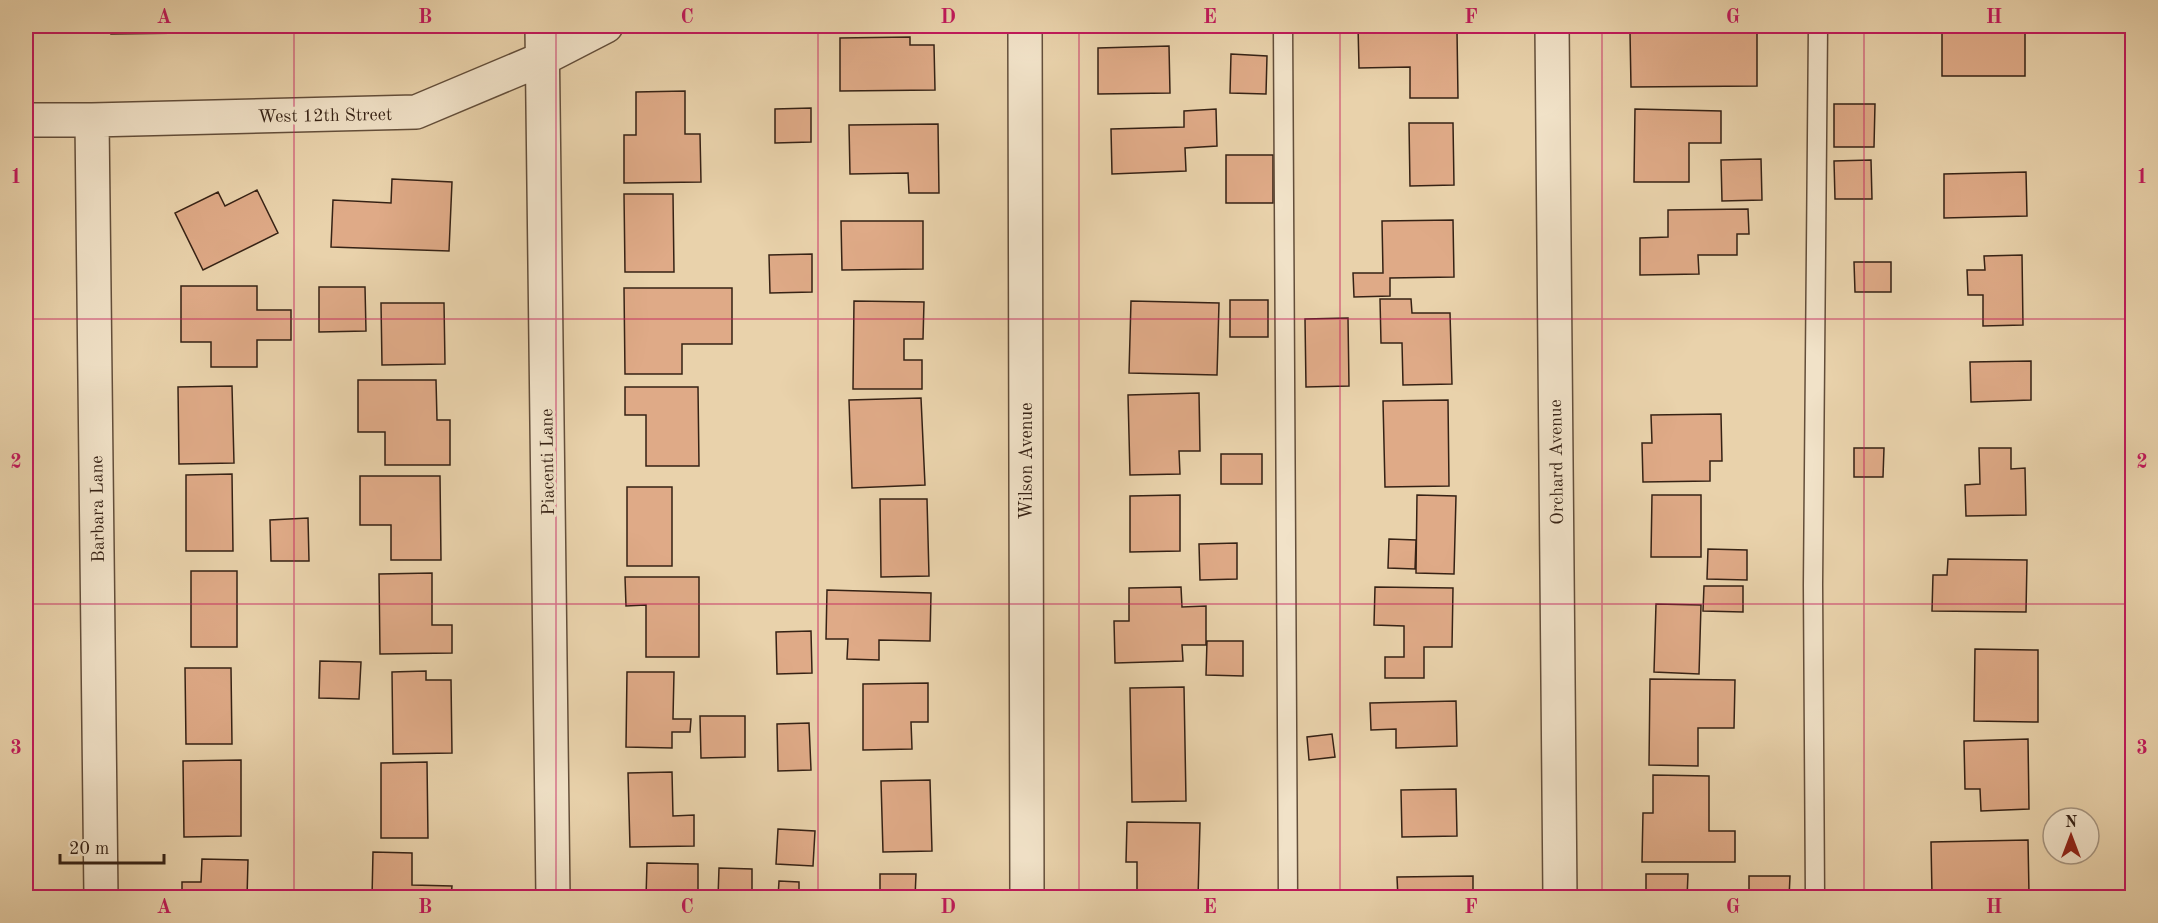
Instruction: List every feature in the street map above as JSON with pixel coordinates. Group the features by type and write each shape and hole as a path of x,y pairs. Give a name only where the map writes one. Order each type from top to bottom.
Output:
{"street":[{"name":"Piacenti Lane","path":"542,26 552,897"},
{"name":"West 12th Street","path":"26,120 416,112 542,58 606,26"},
{"name":"Wilson Avenue","path":"1025,26 1027,897"},
{"name":"Orchard Avenue","path":"1552,26 1560,897"},
{"name":"Barbara Lane","path":"92,120 102,897"}],"lane":[{"path":"1282,26 1288,897"},
{"path":"1815,897 1813,585 1818,26"}],"building":[{"path":"111,26 188,26 188,33 111,34"},
{"path":"207,26 254,26 255,31 208,32"},
{"path":"1358,26 1399,26 1399,32 1457,31 1458,98 1410,98 1410,67 1359,68"},
{"path":"1757,31 1757,86 1631,87 1630,32"},
{"path":"2025,32 2025,76 1942,76 1942,33"},
{"path":"910,37 910,45 934,45 935,90 840,91 840,38"},
{"path":"1169,46 1170,93 1098,94 1098,48"},
{"path":"1231,54 1267,56 1266,94 1230,93"},
{"path":"685,91 685,134 700,134 701,182 624,183 624,135 636,135 636,92"},
{"path":"1834,104 1875,104 1874,147 1834,147"},
{"path":"811,108 811,142 775,143 775,109"},
{"path":"1216,109 1217,146 1185,148 1186,171 1112,174 1111,129 1184,127 1184,111"},
{"path":"1635,109 1721,111 1721,143 1689,143 1689,182 1634,182"},
{"path":"1409,123 1453,123 1454,185 1410,186"},
{"path":"938,124 939,193 909,193 908,173 850,174 849,125"},
{"path":"1226,155 1273,155 1273,203 1226,203"},
{"path":"1761,159 1762,200 1722,201 1721,160"},
{"path":"1871,160 1872,199 1835,199 1834,161"},
{"path":"2026,172 2027,216 1944,218 1944,174"},
{"path":"392,179 452,182 449,251 331,247 333,200 391,203"},
{"path":"257,190 278,233 203,270 175,213 218,192 225,206"},
{"path":"624,194 673,194 674,272 625,272"},
{"path":"1748,209 1749,234 1737,234 1737,255 1698,255 1699,274 1640,275 1640,238 1668,237 1668,210"},
{"path":"1453,220 1454,277 1390,278 1390,296 1354,297 1353,273 1383,273 1382,221"},
{"path":"841,221 923,221 923,269 842,270"},
{"path":"812,254 812,292 770,293 769,255"},
{"path":"2022,255 2023,325 1983,326 1983,295 1968,295 1967,270 1985,270 1984,256"},
{"path":"1854,262 1891,262 1891,292 1855,292"},
{"path":"181,286 257,286 257,310 291,310 291,340 257,340 257,367 211,367 211,342 181,342"},
{"path":"319,287 365,287 366,331 319,332"},
{"path":"624,288 732,288 732,344 682,344 682,374 625,374"},
{"path":"1380,299 1411,299 1412,313 1450,313 1452,384 1403,385 1402,343 1381,343"},
{"path":"1230,300 1268,300 1268,337 1230,337"},
{"path":"854,301 924,302 923,339 904,339 904,360 922,360 922,389 853,389"},
{"path":"1131,301 1219,303 1217,375 1129,373"},
{"path":"381,303 444,303 445,364 382,365"},
{"path":"1348,318 1349,386 1306,387 1305,319"},
{"path":"2031,361 2031,400 1971,402 1970,362"},
{"path":"358,380 436,380 437,420 450,420 450,465 385,465 385,432 358,432"},
{"path":"232,386 234,463 179,464 178,387"},
{"path":"625,387 698,387 699,466 646,466 646,415 625,415"},
{"path":"1199,393 1200,451 1179,451 1180,474 1130,475 1128,395"},
{"path":"921,398 925,485 852,488 849,400"},
{"path":"1448,400 1449,486 1385,487 1383,401"},
{"path":"1721,414 1722,461 1710,461 1710,481 1643,482 1642,443 1652,443 1651,415"},
{"path":"1854,448 1884,448 1883,477 1854,477"},
{"path":"1979,448 2011,448 2011,469 2025,468 2026,515 1966,516 1965,485 1980,484"},
{"path":"1221,454 1262,454 1262,484 1221,484"},
{"path":"232,474 233,551 186,551 186,475"},
{"path":"360,476 440,476 441,560 391,560 391,525 360,525"},
{"path":"627,487 672,487 672,566 627,566"},
{"path":"1180,495 1180,551 1130,552 1130,496"},
{"path":"1417,495 1456,496 1454,574 1416,573"},
{"path":"1652,495 1701,495 1701,557 1651,557"},
{"path":"880,499 927,499 929,576 881,577"},
{"path":"308,518 309,561 271,561 270,520"},
{"path":"1389,539 1416,540 1415,569 1388,568"},
{"path":"1237,543 1237,579 1200,580 1199,544"},
{"path":"1708,549 1747,550 1747,580 1707,579"},
{"path":"1948,559 2027,560 2026,612 1932,611 1933,575 1947,575"},
{"path":"191,571 237,571 237,647 191,647"},
{"path":"432,573 432,625 452,625 452,653 380,654 379,574"},
{"path":"625,577 699,577 699,657 646,657 646,605 626,606"},
{"path":"1704,586 1743,586 1743,612 1703,611"},
{"path":"1181,587 1182,607 1206,606 1206,645 1182,645 1183,661 1115,663 1114,621 1129,621 1129,588"},
{"path":"1375,587 1453,588 1452,647 1424,647 1424,678 1385,678 1385,657 1404,657 1404,626 1374,625"},
{"path":"827,590 931,593 930,641 879,640 879,660 847,659 848,639 826,639"},
{"path":"1656,604 1701,605 1699,674 1654,672"},
{"path":"811,631 812,673 777,674 776,632"},
{"path":"1207,641 1243,641 1243,676 1206,675"},
{"path":"1975,649 2038,650 2038,722 1974,721"},
{"path":"320,661 361,662 359,699 319,698"},
{"path":"185,668 231,668 232,744 186,744"},
{"path":"426,671 426,680 451,680 452,753 393,754 392,672"},
{"path":"627,672 674,672 673,719 691,719 690,732 672,732 672,748 626,747"},
{"path":"1650,679 1735,680 1734,728 1698,728 1698,766 1649,765"},
{"path":"928,683 928,722 911,722 912,749 863,750 863,684"},
{"path":"1184,687 1186,801 1132,802 1130,688"},
{"path":"1456,701 1457,746 1396,748 1396,729 1371,730 1370,703"},
{"path":"700,716 745,716 745,757 701,758"},
{"path":"809,723 811,770 778,771 777,724"},
{"path":"1332,734 1335,757 1309,760 1307,737"},
{"path":"2028,739 2029,809 1981,811 1980,789 1965,789 1964,741"},
{"path":"241,760 241,836 184,837 183,761"},
{"path":"427,762 428,838 381,838 381,763"},
{"path":"672,772 673,816 694,815 694,846 630,847 628,773"},
{"path":"1653,775 1709,776 1709,831 1735,831 1735,862 1642,862 1643,813 1653,813"},
{"path":"930,780 932,851 883,852 881,781"},
{"path":"1456,789 1457,836 1402,837 1401,790"},
{"path":"1127,822 1200,823 1198,898 1126,898 1126,892 1137,892 1137,862 1126,862"},
{"path":"778,829 815,831 813,866 776,864"},
{"path":"2028,840 2029,894 1932,895 1931,842"},
{"path":"373,852 412,853 412,885 452,886 451,898 372,898"},
{"path":"202,859 248,860 247,898 182,898 182,882 201,882"},
{"path":"647,863 698,864 698,898 646,898"},
{"path":"719,868 752,869 752,898 718,898"},
{"path":"880,874 916,874 915,898 880,898"},
{"path":"1646,874 1688,874 1687,898 1646,898"},
{"path":"1473,876 1473,898 1398,898 1397,877"},
{"path":"1749,876 1790,876 1789,898 1749,898"},
{"path":"779,881 799,882 799,892 836,893 836,898 778,898"},
{"path":"1337,892 1337,898 1299,898 1299,893"}]}
